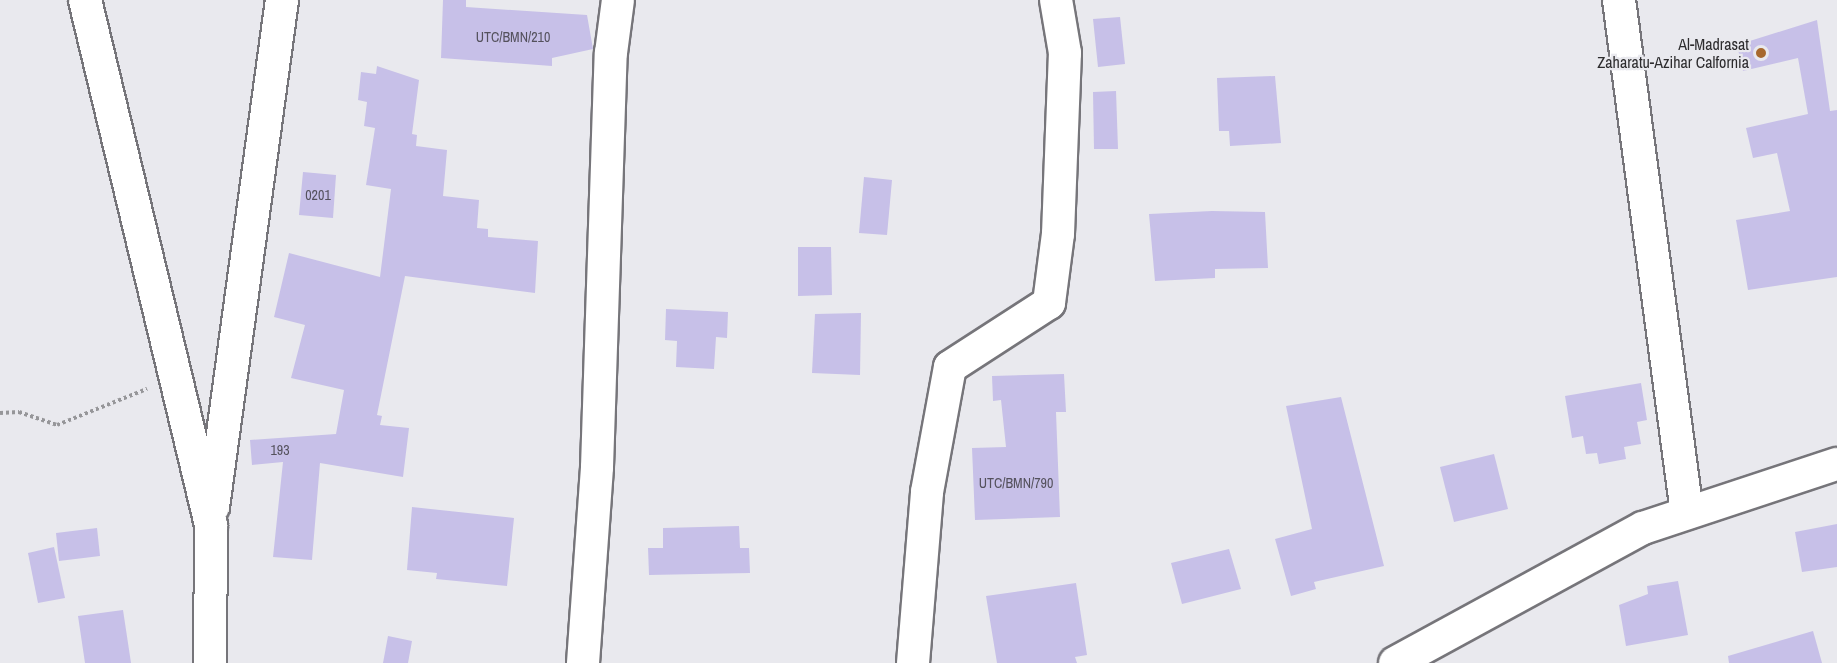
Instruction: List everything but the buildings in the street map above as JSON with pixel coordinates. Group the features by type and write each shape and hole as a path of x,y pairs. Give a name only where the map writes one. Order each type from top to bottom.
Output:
{"street":[{"path":"85,0 211,525"},
{"path":"210,663 211,525 282,0"},
{"path":"583,663 597,467 611,53 618,0"},
{"path":"913,663 927,492 950,367 1049,303 1058,234 1065,53 1056,0"},
{"path":"1619,0 1687,513"},
{"path":"1395,663 1643,528 1837,464"}],"path":[{"path":"0,413 19,412 57,425 92,414 129,393 177,382"}],"place":[{"name":"Al-Madrasat Zaharatu-Azihar Calfornia","path":"1761,53"}]}
